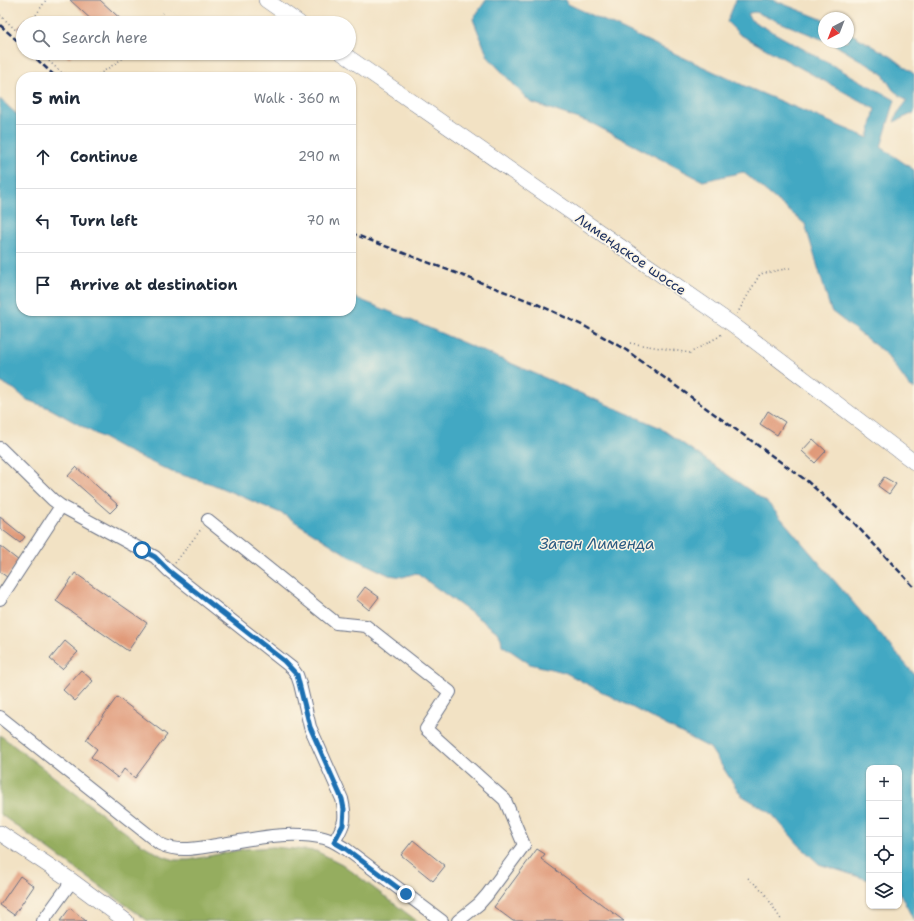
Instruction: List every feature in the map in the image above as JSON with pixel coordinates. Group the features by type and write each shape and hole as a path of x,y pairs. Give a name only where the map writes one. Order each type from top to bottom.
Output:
{"main road":[{"path":"266,0 289,16"},
{"name":"Лимендское шоссе","path":"352,60 732,324 914,462"},
{"path":"0,833 72,881 126,921"}],"street":[{"path":"0,448 42,490 61,506 155,557 169,571 284,661 297,675 310,727 338,789 344,809 343,825 334,842"},
{"path":"0,599 61,506"},
{"path":"208,520 336,623 366,626 450,692 426,729 505,800 524,845 487,895 479,904 458,921"},
{"path":"0,717 153,840 166,847 189,850 260,837 288,835 317,838 334,842 346,849 442,921"},
{"path":"43,921 72,881"}],"path":[{"path":"36,15 46,0 44,0"},
{"path":"0,16 16,31"},
{"path":"48,60 61,72"},
{"path":"102,72 120,60"},
{"path":"630,343 690,353 718,337 732,324 760,274 790,268"},
{"path":"169,571 208,520"},
{"path":"748,878 763,891 782,921"}],"green space":[{"path":"0,735 138,842 162,856 175,860 189,860 244,849 273,847 316,851 342,864 417,921 148,921 0,814"}],"water":[{"path":"486,0 566,0 568,4 749,88 868,138 875,109 739,34 727,22 736,0 773,0 818,18 818,38 755,12 749,13 748,16 751,20 895,100 881,147 914,170 914,389 910,387 885,353 831,311 805,224 743,172 703,181 593,124 530,102 488,57 473,19"},
{"path":"854,35 892,57 914,74 914,113 894,122 897,114 907,101 893,90 882,73 840,48 854,48"},
{"name":"Затон Лименда","path":"0,99 16,113 16,316 356,316 356,298 659,427 768,503 914,674 914,921 902,897 902,765 866,765 866,879 819,864 799,845 771,813 741,795 710,748 564,672 530,664 502,645 501,638 496,631 416,573 403,577 389,575 349,556 283,514 212,484 172,472 123,449 49,408 27,400 14,389 0,382"}],"building":[{"path":"70,0 100,0 117,16 87,16"},
{"path":"768,411 785,422 777,435 760,424"},
{"path":"813,439 826,451 815,463 802,451"},
{"path":"76,467 118,505 110,513 68,476"},
{"path":"884,477 896,484 889,494 878,486"},
{"path":"0,517 25,537 20,543 0,528"},
{"path":"0,546 19,561 7,577 0,572"},
{"path":"75,573 147,623 128,651 56,601"},
{"path":"365,587 379,597 369,610 356,599"},
{"path":"65,641 78,652 62,669 50,659"},
{"path":"81,670 93,681 75,701 63,690"},
{"path":"117,697 167,735 135,778 124,769 118,778 91,757 97,749 86,740"},
{"path":"413,840 445,866 433,881 401,855"},
{"path":"537,849 545,854 541,859 624,921 513,921 494,907"},
{"path":"20,876 34,886 14,915 0,905"},
{"path":"70,908 86,921 60,921"}],"railway":[{"path":"0,25 16,40"},
{"path":"38,60 51,72"},
{"path":"356,235 537,304 586,327 626,350 807,481 854,523 914,587"}],"route":[{"path":"142,550 155,557 169,571 292,668 297,675 304,697 310,727 342,799 344,809 343,825 334,842 346,849 406,894"}]}
